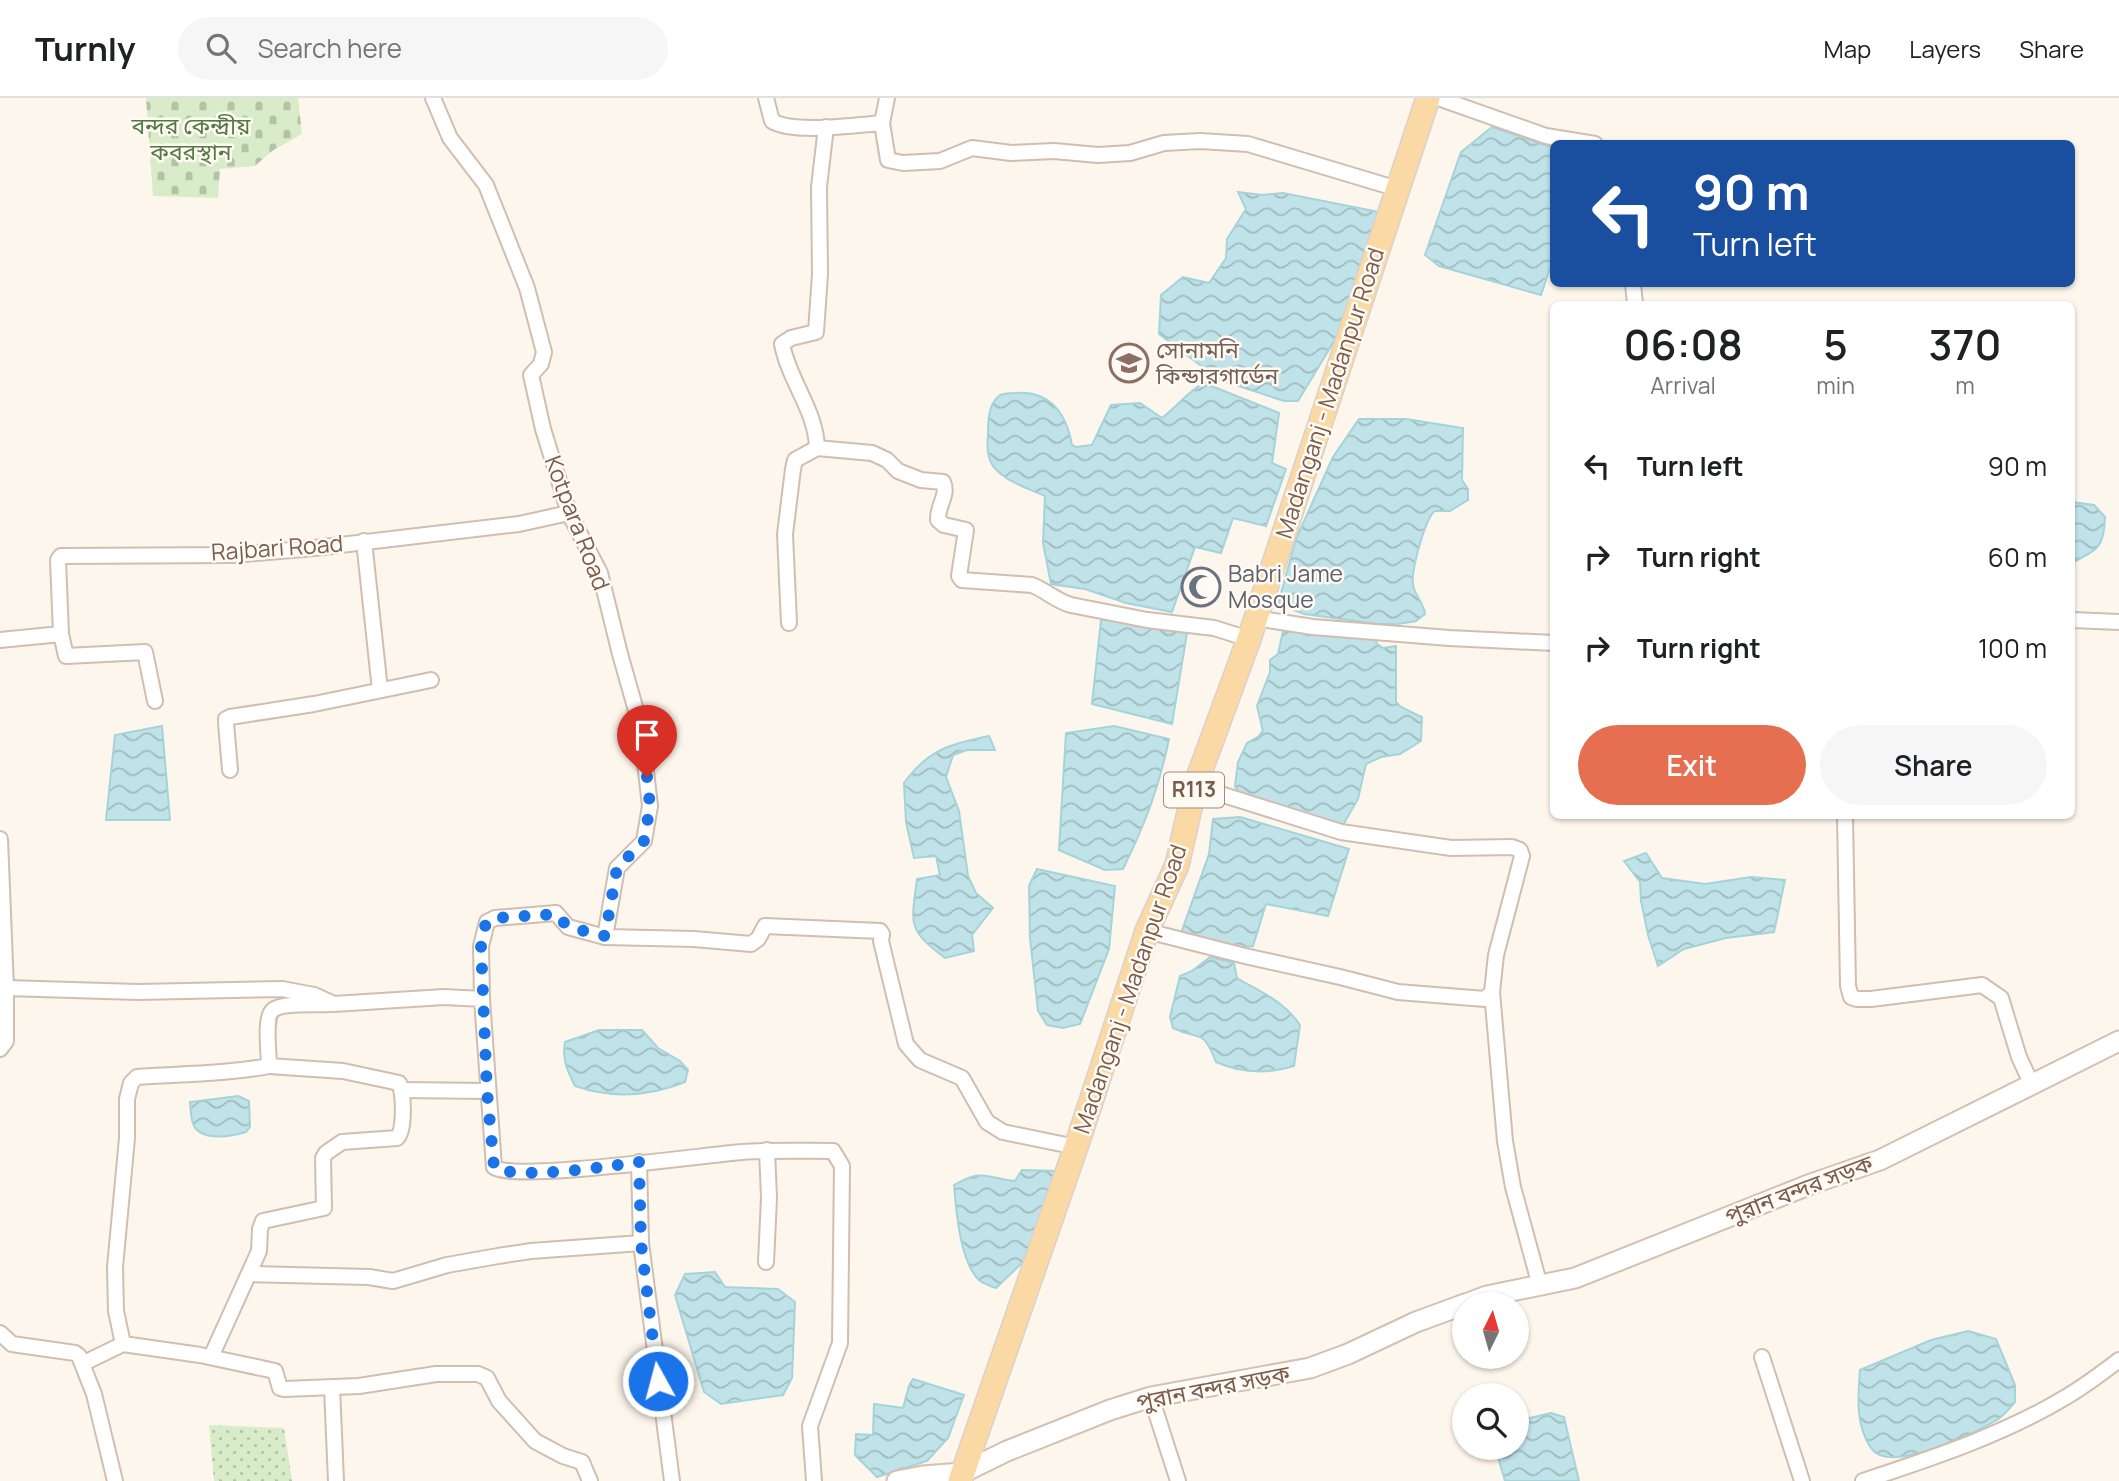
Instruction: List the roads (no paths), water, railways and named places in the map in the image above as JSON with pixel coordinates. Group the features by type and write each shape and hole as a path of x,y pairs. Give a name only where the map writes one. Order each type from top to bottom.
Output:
{"main road":[{"name":"Madanganj - Madanpur Road","path":"961,1477 1076,1147 1147,931 1177,865 1195,786 1252,629 1428,98"}],"street":[{"name":"Kotpara Road","path":"433,98 450,138 486,185 527,288 544,352 541,364 531,375 543,429 569,513 600,573 641,728 650,806 644,841 617,868 605,936"},
{"path":"766,98 772,121 780,126 826,127 882,123"},
{"path":"887,98 882,123 888,160 903,163 940,161 972,148 1011,153 1054,151 1098,155 1130,153 1164,143 1200,141 1248,144 1398,189"},
{"path":"1438,98 1546,136 1570,140"},
{"path":"817,448 813,422 785,361 782,344 791,338 817,332 820,274 819,187 826,127"},
{"path":"789,623 785,534 793,469 795,460 817,448 872,453 909,476 943,482 945,492 937,512 938,520 944,526 966,530 959,576 961,580 1032,585 1059,602 1071,606 1147,620 1214,628 1326,629 1550,643"},
{"name":"Rajbari Road","path":"61,634 58,560 61,556 233,555 519,524 569,513"},
{"path":"364,541 380,690"},
{"path":"2075,620 2119,622"},
{"path":"0,640 61,634 66,656 145,652 155,701"},
{"path":"230,771 226,719 230,717 314,704 431,680"},
{"path":"1195,786 1341,832 1451,848 1512,847 1520,850 1522,856 1496,955 1492,992 1505,1141 1513,1187 1541,1286"},
{"path":"1845,819 1848,986 1852,997 1871,999 1982,985 1991,989 2001,998 2019,1057 2032,1085"},
{"path":"0,839 6,988 6,1041 0,1049"},
{"path":"814,1481 810,1426 840,1343 842,1166 833,1152 768,1150 583,1169 515,1173 499,1171 494,1167 482,999 481,946 486,922 495,918 556,914 568,927 605,936 751,944 755,943 765,926 880,931 906,1044 920,1060 962,1078 987,1122 1003,1132 1076,1147"},
{"path":"1147,931 1398,992 1485,999 1492,992"},
{"path":"6,988 138,992 282,989 314,995 334,1004"},
{"path":"269,1066 268,1017 272,1010 282,1006 444,997 482,999"},
{"name":"পুরান বন্দর সড়ক","path":"1509,1292 1575,1278 1612,1265 1811,1184 1880,1160 2119,1041"},
{"path":"123,1344 116,1311 115,1267 127,1138 127,1098 131,1083 137,1076 238,1071 269,1066 343,1071 399,1083 402,1090 401,1136 342,1142 323,1158 324,1208 263,1221 259,1251 211,1357"},
{"path":"402,1090 487,1091"},
{"path":"766,1262 768,1150"},
{"path":"639,1162 641,1243 672,1481"},
{"path":"249,1274 393,1281 447,1265 498,1256 641,1243"},
{"name":"পুরান বন্দর সড়ক","path":"961,1477 1007,1451 1111,1410 1152,1398 1310,1368 1452,1309"},
{"path":"0,1333 12,1344 75,1353 84,1363 115,1481"},
{"path":"84,1363 123,1344 211,1357 275,1371 280,1388 284,1389 332,1388 436,1374 478,1374 487,1378 499,1401 535,1441 563,1456 582,1462 590,1481"},
{"path":"1762,1357 1802,1481"},
{"path":"1863,1481 1958,1449 2031,1417 2067,1397 2119,1360"},
{"path":"332,1388 335,1481"},
{"path":"1152,1398 1178,1481"},
{"path":"897,1481 923,1476 961,1477"}],"water":[{"path":"1492,127 1550,147 1550,268 1541,295 1439,266 1425,255 1461,152"},
{"path":"1238,192 1262,195 1283,193 1384,213 1336,338 1298,401 1284,401 1220,380 1159,334 1161,295 1183,277 1209,283 1226,258 1227,239 1246,209"},
{"path":"1204,383 1279,413 1272,463 1286,469 1266,526 1233,518 1221,553 1195,547 1172,612 1126,603 1085,589 1051,584 1043,543 1045,496 1004,476 993,466 990,459 988,421 996,399 1002,394 1028,393 1047,400 1061,414 1072,445 1076,447 1092,445 1111,405 1140,403 1162,418"},
{"path":"1359,419 1406,419 1463,428 1462,480 1468,489 1468,500 1450,511 1435,511 1427,524 1413,577 1414,588 1425,614 1416,621 1378,624 1304,614 1278,604 1296,539 1333,457"},
{"path":"2075,502 2094,505 2105,517 2101,541 2088,554 2075,561"},
{"path":"1112,619 1187,633 1172,724 1092,704 1101,620"},
{"path":"1283,631 1377,637 1376,643 1383,648 1396,646 1396,702 1422,717 1421,741 1400,754 1381,757 1366,764 1358,799 1343,825 1328,827 1240,796 1235,786 1238,762 1247,743 1263,731 1257,706 1270,672 1270,660 1278,654"},
{"path":"162,726 170,820 106,820 115,735"},
{"path":"1114,726 1169,739 1161,774 1123,869 1105,870 1059,850 1066,733"},
{"path":"989,736 995,750 967,750 953,755 946,777 959,811 968,876 976,893 993,908 972,935 974,951 945,958 924,940 913,917 917,879 940,875 936,856 914,858 906,822 904,783 922,763 940,750"},
{"path":"1240,817 1349,849 1328,916 1266,904 1253,946 1223,949 1180,936 1209,854 1213,819"},
{"path":"1646,853 1662,878 1705,884 1751,877 1785,880 1774,932 1726,938 1684,949 1658,966 1648,935 1640,882 1624,861"},
{"path":"1037,869 1115,886 1109,949 1080,1024 1063,1028 1047,1025 1038,1011 1030,938 1029,886"},
{"path":"1210,957 1234,963 1237,978 1272,998 1294,1017 1300,1025 1294,1066 1255,1071 1225,1066 1216,1062 1207,1044 1200,1037 1173,1028 1170,1017 1180,976 1192,971"},
{"path":"599,1030 642,1030 658,1048 680,1061 688,1070 685,1082 658,1091 630,1094 603,1093 575,1086 566,1065 565,1042"},
{"path":"238,1096 249,1101 250,1127 246,1132 213,1136 196,1129 190,1102"},
{"path":"1022,1170 1056,1171 1047,1209 1023,1262 996,1288 980,1281 968,1262 960,1236 954,1185 979,1175 1015,1181"},
{"path":"715,1272 725,1287 778,1289 795,1302 792,1378 783,1395 721,1404 704,1392 675,1295 685,1274"},
{"path":"1968,1331 1996,1339 2015,1385 2015,1402 1995,1421 1932,1450 1895,1457 1880,1455 1871,1448 1862,1429 1858,1400 1860,1370 1931,1340"},
{"path":"913,1379 964,1395 948,1438 927,1461 877,1477 855,1455 856,1434 873,1435 874,1404 903,1408"},
{"path":"1551,1413 1564,1417 1579,1481 1505,1481 1499,1460 1529,1460 1529,1418"}],"place":[{"name":"সোনামনি কিন্ডারগার্ডেন","path":"1129,363"},
{"name":"Babri Jame Mosque","path":"1201,587"}],"park label":[{"name":"বন্দর কেন্দ্রীয় কবরস্থান","path":"191,139"}]}
